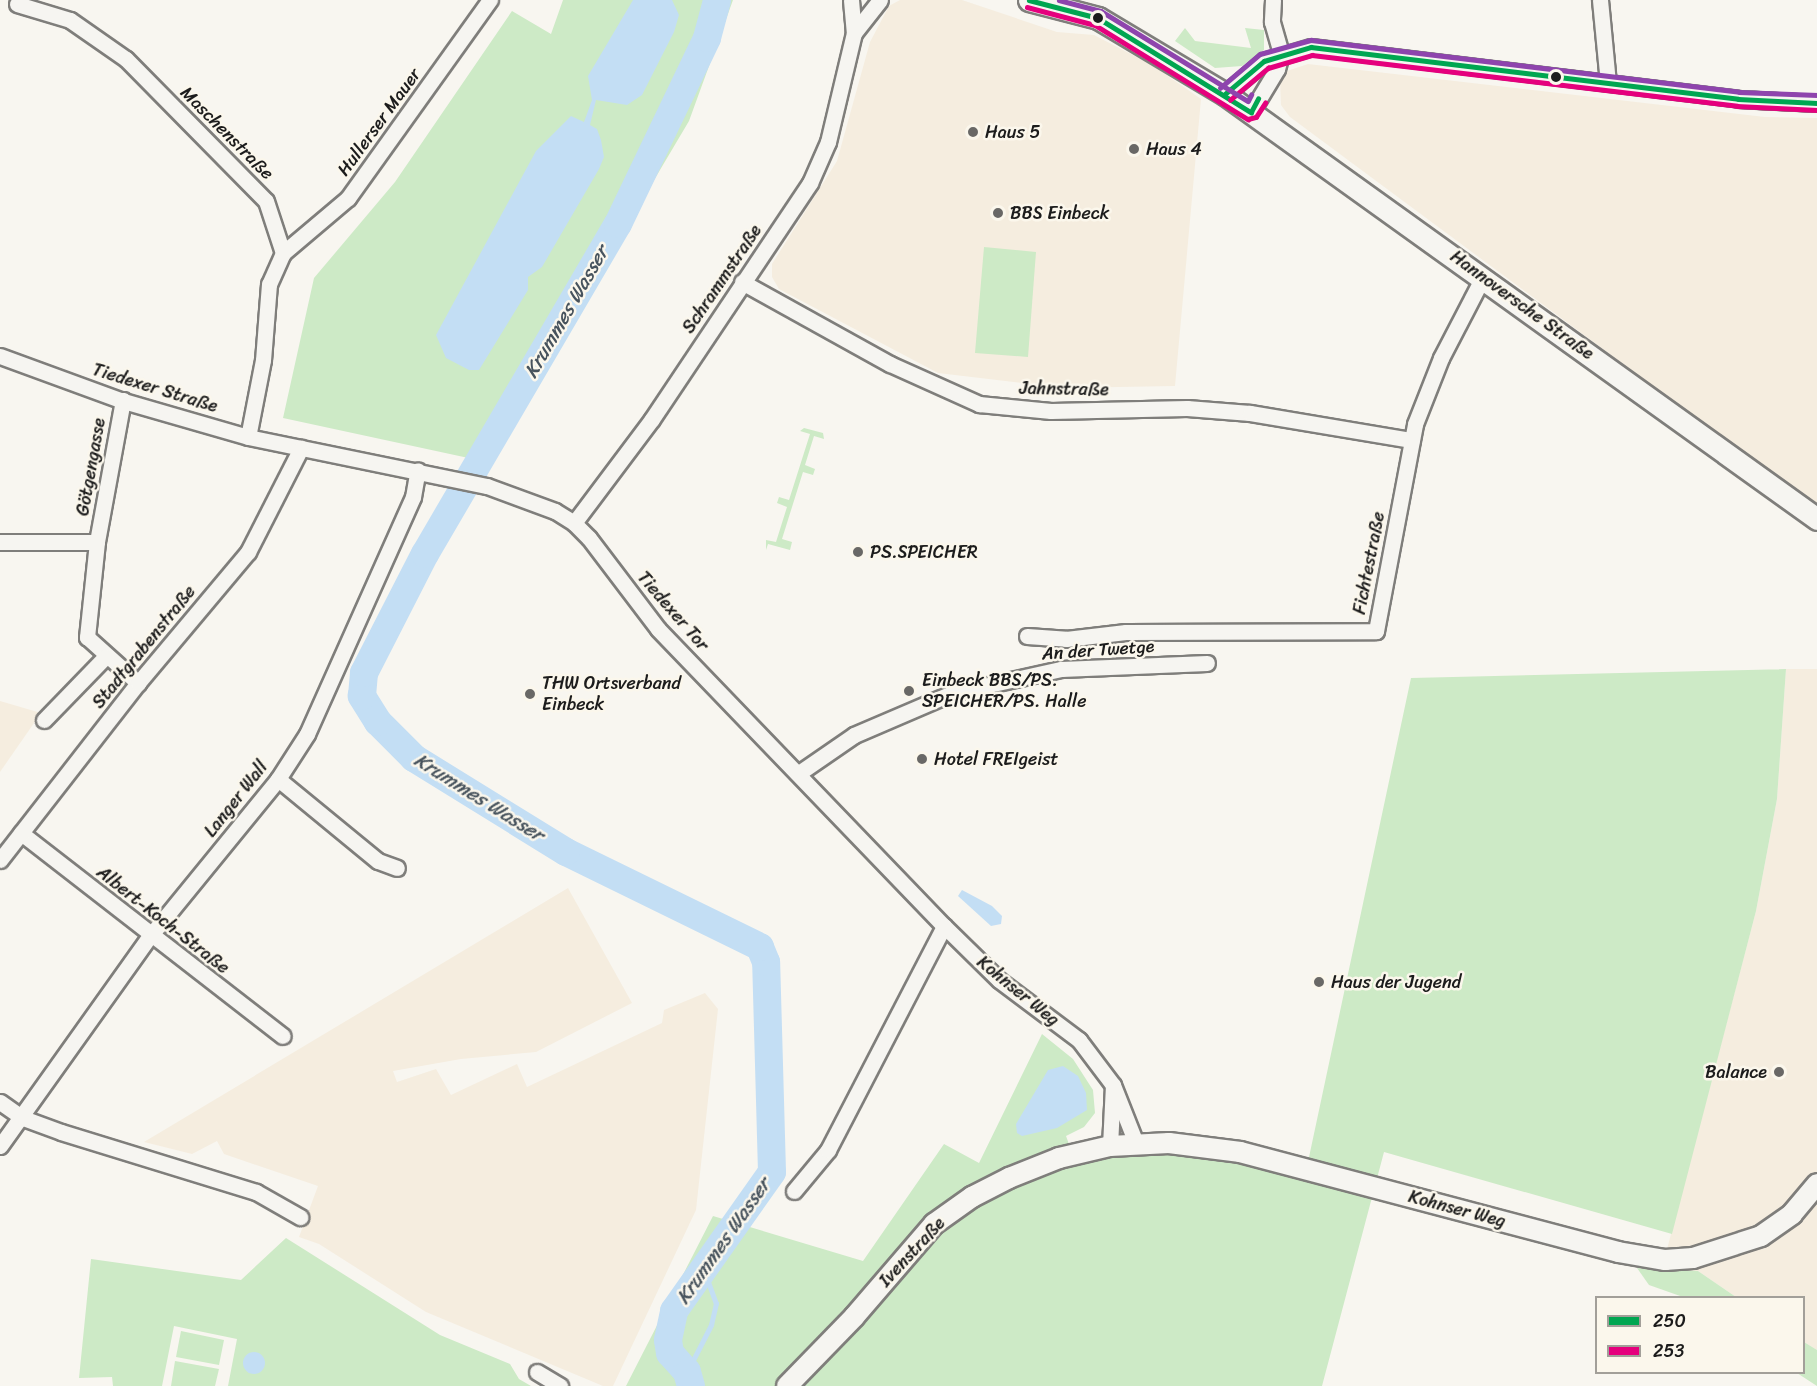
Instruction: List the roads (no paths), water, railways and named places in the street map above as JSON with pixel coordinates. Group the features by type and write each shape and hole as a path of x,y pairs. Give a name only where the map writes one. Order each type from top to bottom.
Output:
{"main road":[{"name":"Hannoversche Straße","path":"1029,0 1098,18 1225,94 1483,277 1817,519"}],"street":[{"name":"Hullerser Mauer","path":"283,253 348,198 490,0"},
{"name":"Schrammstraße","path":"851,0 855,33"},
{"name":"Schrammstraße","path":"574,523 652,419 820,162 855,33 880,0"},
{"path":"1251,112 1277,69 1281,54 1272,22 1274,0"},
{"path":"1600,0 1608,83"},
{"name":"Maschenstraße","path":"17,4 70,20 126,59 266,201 283,253"},
{"path":"1225,94 1264,61 1281,54 1311,47 1738,99 1817,103"},
{"path":"248,437 263,360 269,284 283,253"},
{"name":"Fichtestraße","path":"1027,636 1066,639 1126,632 1376,631 1412,440 1441,358 1483,277"},
{"name":"Jahnstraße","path":"742,282 890,364 979,404 1051,411 1187,408 1240,412 1412,440"},
{"name":"Tiedexer Straße","path":"0,356 123,400 248,437 301,448"},
{"name":"Götgengasse","path":"106,656 87,638 97,542 123,400"},
{"name":"Tiedexer Tor","path":"301,448 444,475 487,486 545,506 574,523 589,538 658,629 944,926"},
{"name":"Stadtgrabenstraße","path":"0,860 138,683 248,552 301,448"},
{"name":"Langer Wall","path":"0,1146 23,1118 150,936 278,779 312,724 413,497 418,470"},
{"path":"0,542 97,542"},
{"path":"44,720 106,656 138,683"},
{"name":"An der Twetge","path":"799,773 854,735 952,693 1061,669 1208,663"},
{"path":"278,779 378,861 397,868"},
{"name":"Albert-Koch-Straße","path":"21,833 150,936 284,1036"},
{"path":"794,1191 828,1150 944,926"},
{"name":"Kohnser Weg","path":"944,926 999,980 1079,1040 1113,1086 1136,1143 1202,1145 1240,1152 1618,1252 1665,1260 1693,1258 1761,1236 1792,1214 1817,1184"},
{"path":"1110,1146 1113,1086"},
{"path":"0,1102 23,1118 129,1151 146,1160 256,1192 300,1217"},
{"name":"Ivenstraße","path":"787,1386 840,1333 934,1224 972,1197 1009,1178 1059,1158 1110,1146 1136,1143"},
{"path":"537,1372 560,1386"}],"water":[{"path":"633,0 672,0 679,15 674,32 642,95 627,105 596,100 590,125 597,129 601,140 604,157 599,169 542,267 528,277 528,290 479,370 469,370 446,358 436,335 536,151 571,116 584,122 592,100 588,76"},
{"path":"962,890 992,906 1002,916 1001,924 991,926 958,896"},
{"path":"1063,1066 1078,1076 1086,1093 1087,1110 1057,1128 1022,1136 1017,1133 1016,1124 1048,1070"},
{"path":"254,1352 262,1355 265,1363 262,1371 254,1374 246,1371 243,1363 246,1355"}],"waterway":[{"name":"Krummes Wasser","path":"691,1386 687,1372 670,1353 668,1340 674,1311 772,1172 766,962 760,947 566,852 414,758 378,722 362,696 364,673 425,554 618,224 707,38 717,0"},
{"path":"687,1372 711,1325 716,1304 704,1271"}],"place":[{"name":"Haus 5","path":"973,132"},
{"name":"Haus 4","path":"1134,149"},
{"name":"BBS Einbeck","path":"998,213"},
{"name":"PS.SPEICHER","path":"858,552"},
{"name":"Einbeck BBS/PS. SPEICHER/PS. Halle","path":"909,691"},
{"name":"THW Ortsverband Einbeck","path":"530,694"},
{"name":"Hotel FREIgeist","path":"922,759"},
{"name":"Haus der Jugend","path":"1319,982"},
{"name":"Balance","path":"1779,1072"}]}
